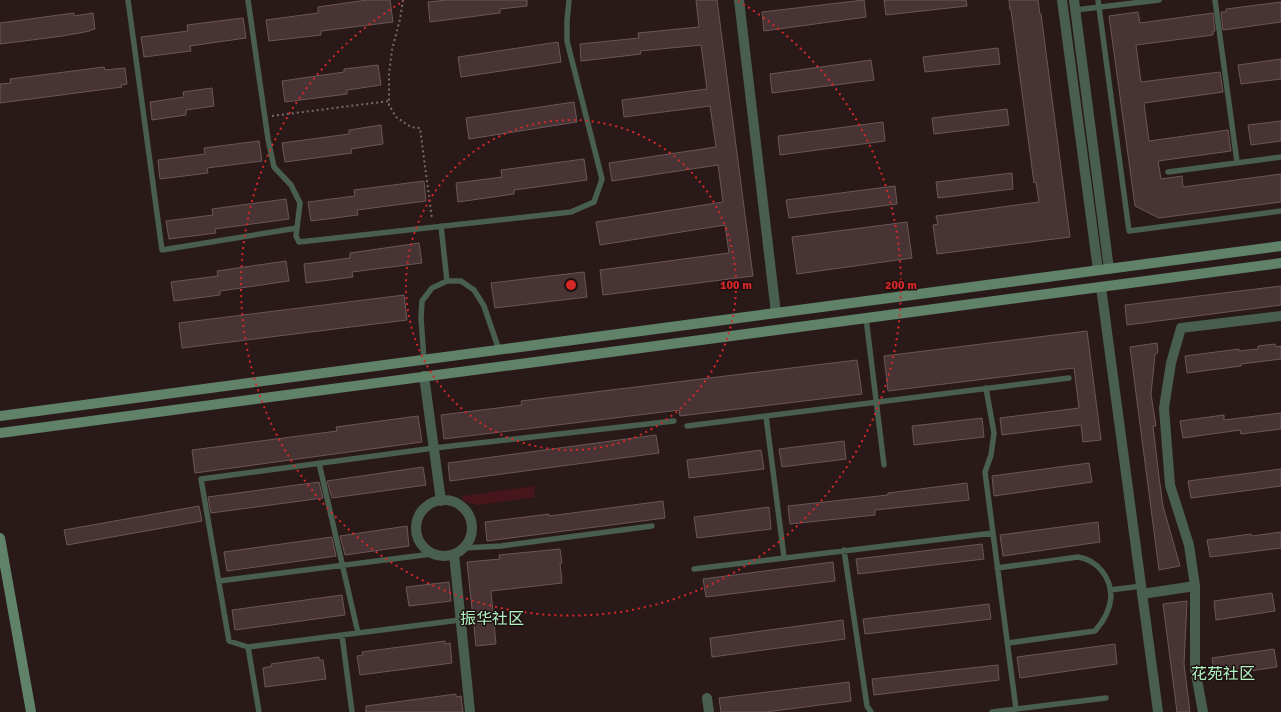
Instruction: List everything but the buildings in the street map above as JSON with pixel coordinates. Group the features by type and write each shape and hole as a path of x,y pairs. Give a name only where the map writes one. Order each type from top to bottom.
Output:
{"main road":[{"path":"0,416 1281,246"},
{"path":"0,433 1281,263"},
{"path":"0,538 31,712"}],"street":[{"path":"739,0 776,313"},
{"path":"1062,0 1098,270"},
{"path":"1074,5 1109,269"},
{"path":"1101,286 1158,712"},
{"path":"1203,712 1195,669 1195,586 1189,545 1170,485 1164,408 1171,362 1182,328 1281,316"},
{"path":"424,376 442,501"},
{"path":"442,501 454,502 463,508 469,516 472,528 470,539 463,548 454,554 443,556 432,554 423,547 417,538 416,526 418,516 424,508 433,502 442,501"},
{"path":"454,554 470,712"},
{"path":"1142,590 1195,586"},
{"path":"707,698 709,712"}],"lane":[{"path":"128,0 162,250 297,228"},
{"path":"248,0 268,139 274,167 291,185 300,203 296,236 299,242 571,212 594,202 602,179 567,41 569,0"},
{"path":"1098,0 1129,231 1281,211"},
{"path":"1074,5 1099,7 1158,0"},
{"path":"1215,0 1237,162"},
{"path":"1168,172 1281,157"},
{"path":"440,226 446,281"},
{"path":"424,360 421,318 422,301 432,288 446,281 461,281 474,290 484,306 499,350"},
{"path":"866,318 884,465"},
{"path":"687,426 1069,378"},
{"path":"986,388 994,433 991,455 985,472 1016,709"},
{"path":"766,416 784,557"},
{"path":"460,620 248,648 229,640 201,479 434,448 674,421"},
{"path":"319,463 358,633"},
{"path":"463,548 501,546 652,526"},
{"path":"694,568 993,533"},
{"path":"844,550 867,706 871,712"},
{"path":"219,581 432,554"},
{"path":"997,568 1078,557 1086,558 1096,564 1104,574 1110,590 1111,598 1103,623 1095,631 1008,643"},
{"path":"1110,590 1142,590"},
{"path":"342,635 352,712"},
{"path":"248,648 259,712"},
{"path":"992,712 1106,698"}],"path":[{"path":"403,0 392,50 389,105 396,117 411,127 420,128 433,227"},
{"path":"265,117 389,101"}],"shaded area":[{"path":"534,486 535,497 478,505 463,501 463,496"}],"district":[{"name":"振华社区","path":"492,619"},
{"name":"花苑社区","path":"1223,674"}]}
